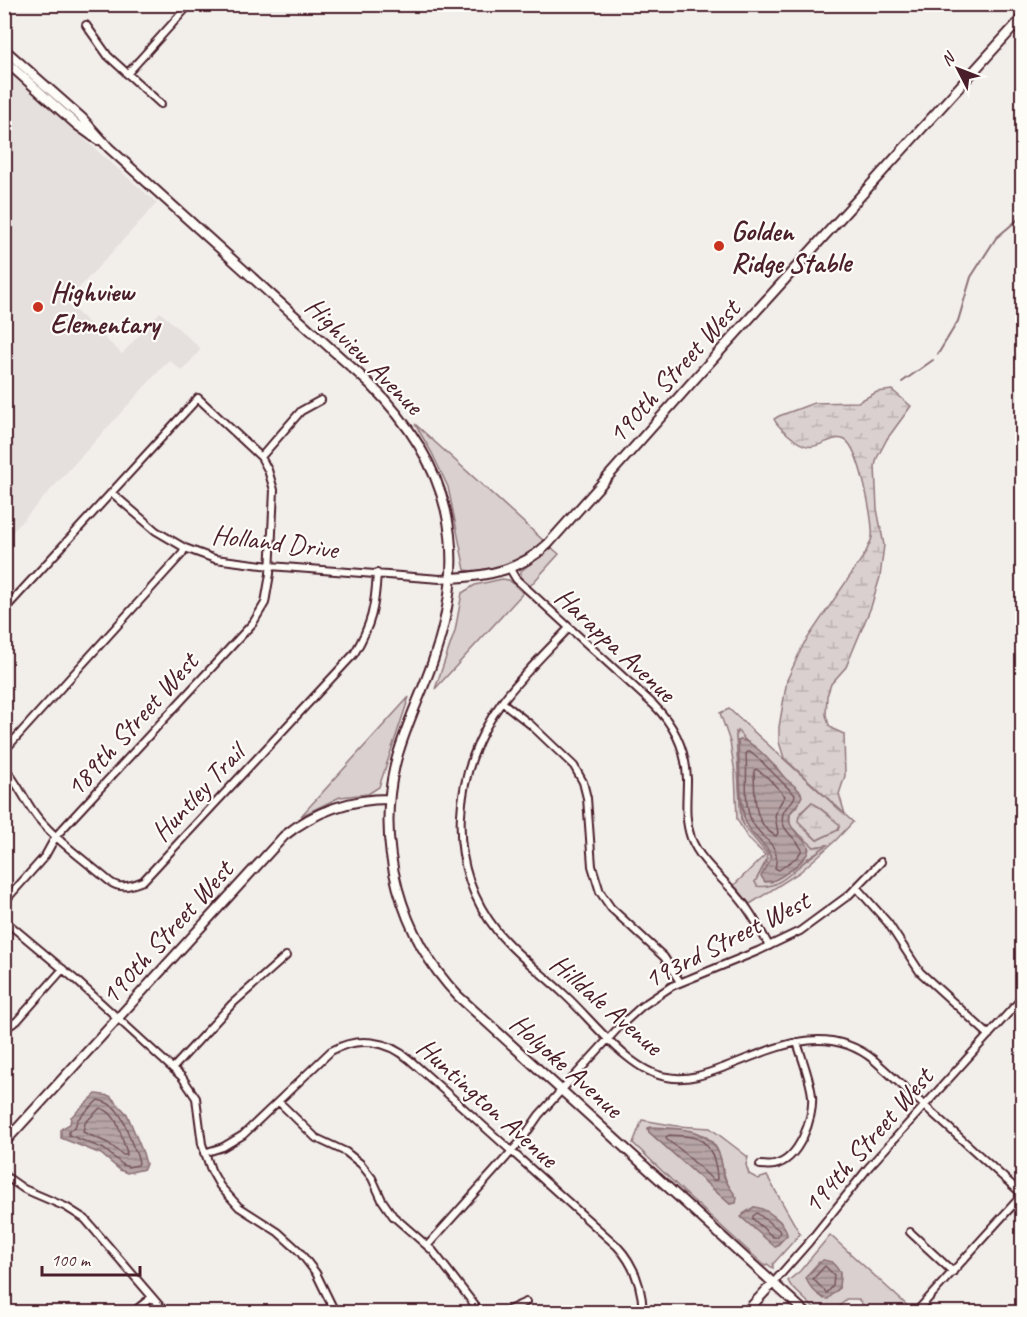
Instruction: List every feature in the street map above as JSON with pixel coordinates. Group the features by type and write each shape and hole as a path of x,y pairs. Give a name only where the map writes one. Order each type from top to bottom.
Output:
{"street":[{"path":"127,74 190,4"},
{"name":"190th Street West","path":"452,578 510,569 539,553 1023,18"},
{"path":"86,25 104,52 160,104"},
{"name":"Highview Avenue","path":"4,49 82,118 109,148 370,384 394,409 424,451 439,485 449,529 452,578 445,622 433,661 400,746 389,799"},
{"name":"Highview Avenue","path":"4,60 76,125 109,148"},
{"path":"4,610 198,398 261,457 301,411 321,400"},
{"name":"189th Street West","path":"4,902 45,856 56,836 253,623 265,603 270,566 274,490 261,457"},
{"name":"Holland Drive","path":"112,493 156,531 185,549 215,559 270,566 452,578"},
{"path":"4,751 185,549"},
{"name":"Harappa Avenue","path":"510,569 516,579 654,705 670,724 681,747 686,765 686,815 692,839 704,860 745,905 769,946"},
{"name":"Huntley Trail","path":"4,767 40,820 114,885 131,886 143,881 354,654 368,632 374,609 377,573"},
{"name":"Hilldale Avenue","path":"569,628 502,702 478,745 462,796 460,837 467,875 482,908 497,931 609,1039 648,1071 665,1077 701,1076 797,1042 824,1039 854,1047 874,1060 1023,1194"},
{"path":"502,702 574,766 587,798 592,866 600,892 611,908 664,957 680,982"},
{"name":"190th Street West","path":"4,1143 290,831 312,816 337,806 374,799 389,799"},
{"name":"Holyoke Avenue","path":"389,799 389,841 397,886 413,930 445,982 805,1312"},
{"name":"193rd Street West","path":"427,1246 512,1151 539,1115 642,1006 680,982 769,946 814,922 857,888 882,862"},
{"path":"857,888 888,923 920,972 988,1035"},
{"path":"4,920 63,969 187,1083 196,1098 204,1153 215,1179 232,1201 246,1213 285,1238 305,1258 320,1281 335,1312"},
{"path":"173,1068 232,1004 286,956"},
{"path":"4,1029 17,1021 63,969"},
{"name":"194th Street West","path":"746,1312 809,1242 858,1179 1023,998"},
{"name":"Huntington Avenue","path":"204,1153 224,1147 238,1139 279,1102 323,1057 338,1047 359,1041 384,1044 404,1054 620,1250 637,1280 643,1312"},
{"path":"760,1165 773,1166 786,1158 800,1143 808,1127 811,1094 797,1042"},
{"path":"279,1102 316,1138 346,1152 361,1164 372,1178 382,1200 393,1216 447,1267 480,1312"},
{"path":"4,1175 20,1187 66,1207 85,1219 165,1312"},
{"path":"916,1312 1023,1194"},
{"path":"910,1232 953,1272"},
{"path":"133,1312 152,1297"},
{"path":"504,1312 526,1302"}],"shaded area":[{"name":"Highview Elementary","path":"5,70 157,203 66,302 122,354 160,312 201,349 182,371 169,360 5,540"}],"green space":[{"path":"892,390 911,406 887,439 875,466 877,509 884,545 880,577 871,607 846,667 831,684 827,696 826,715 829,725 844,734 845,776 839,794 845,814 784,758 779,742 779,727 787,680 803,645 865,554 871,541 872,529 868,501 855,456 845,440 838,439 807,446 790,436 774,419 814,403 858,402 877,392"},
{"path":"415,424 545,542 507,564 486,570 465,570 448,487"},
{"path":"551,547 559,554 530,586 521,578 521,571"},
{"path":"502,579 509,580 523,593 435,689 455,631 462,593 475,585"},
{"path":"409,697 379,787 368,794 340,797 301,816"},
{"path":"729,709 853,822 800,872 750,904 734,885 765,855 747,837 737,819 735,773 730,742 720,713","holes":["736,732 801,792 798,805 790,813 790,826 814,847 827,845 775,884 755,882 768,857 763,847 741,820","812,802 830,816 838,830 817,840 801,826 801,812"]},
{"path":"738,731 745,740 738,741 743,812 750,830 771,858 768,867 771,882 803,860 809,849 803,838 814,847 827,845 784,878 771,885 757,886 755,882 767,861 767,854 744,826 741,816 736,736"},
{"path":"812,802 840,825 838,830 817,840 798,821 799,815"},
{"path":"642,1120 677,1126 710,1128 748,1157 746,1165 749,1174 758,1179 767,1176 800,1234 773,1264 773,1268 767,1264 765,1266 633,1143","holes":["659,1128 697,1133 712,1142 717,1149 727,1182 735,1195 730,1204 648,1129","754,1207 775,1217 786,1230 787,1235 776,1247 743,1214"]},
{"path":"830,1235 910,1308 907,1312 865,1312 865,1307 858,1299 846,1299 840,1306 840,1312 818,1312 788,1281 800,1271","holes":["819,1262 840,1272 839,1289 824,1299 813,1288 809,1273"]}],"water":[{"path":"738,741 746,741 759,750 797,788 802,796 791,812 789,821 808,846 808,853 788,872 765,882 761,876 771,858 767,848 752,833 745,821 741,794"},
{"path":"96,1094 110,1096 127,1114 143,1153 146,1164 144,1169 127,1173 101,1154 61,1138 61,1129 70,1124 71,1117"},
{"path":"648,1128 683,1129 702,1135 710,1141 717,1149 726,1181 737,1198 736,1203 730,1204 649,1132"},
{"path":"754,1207 775,1217 786,1230 787,1235 775,1247 741,1217"},
{"path":"823,1260 832,1262 840,1272 839,1288 828,1299 814,1291 806,1277"}],"waterway":[{"path":"938,354 958,321 971,277 996,238 1022,216"},
{"path":"902,382 933,360"}],"place":[{"name":"Golden Ridge Stable","path":"719,246"},
{"name":"Highview Elementary","path":"38,307"}]}
